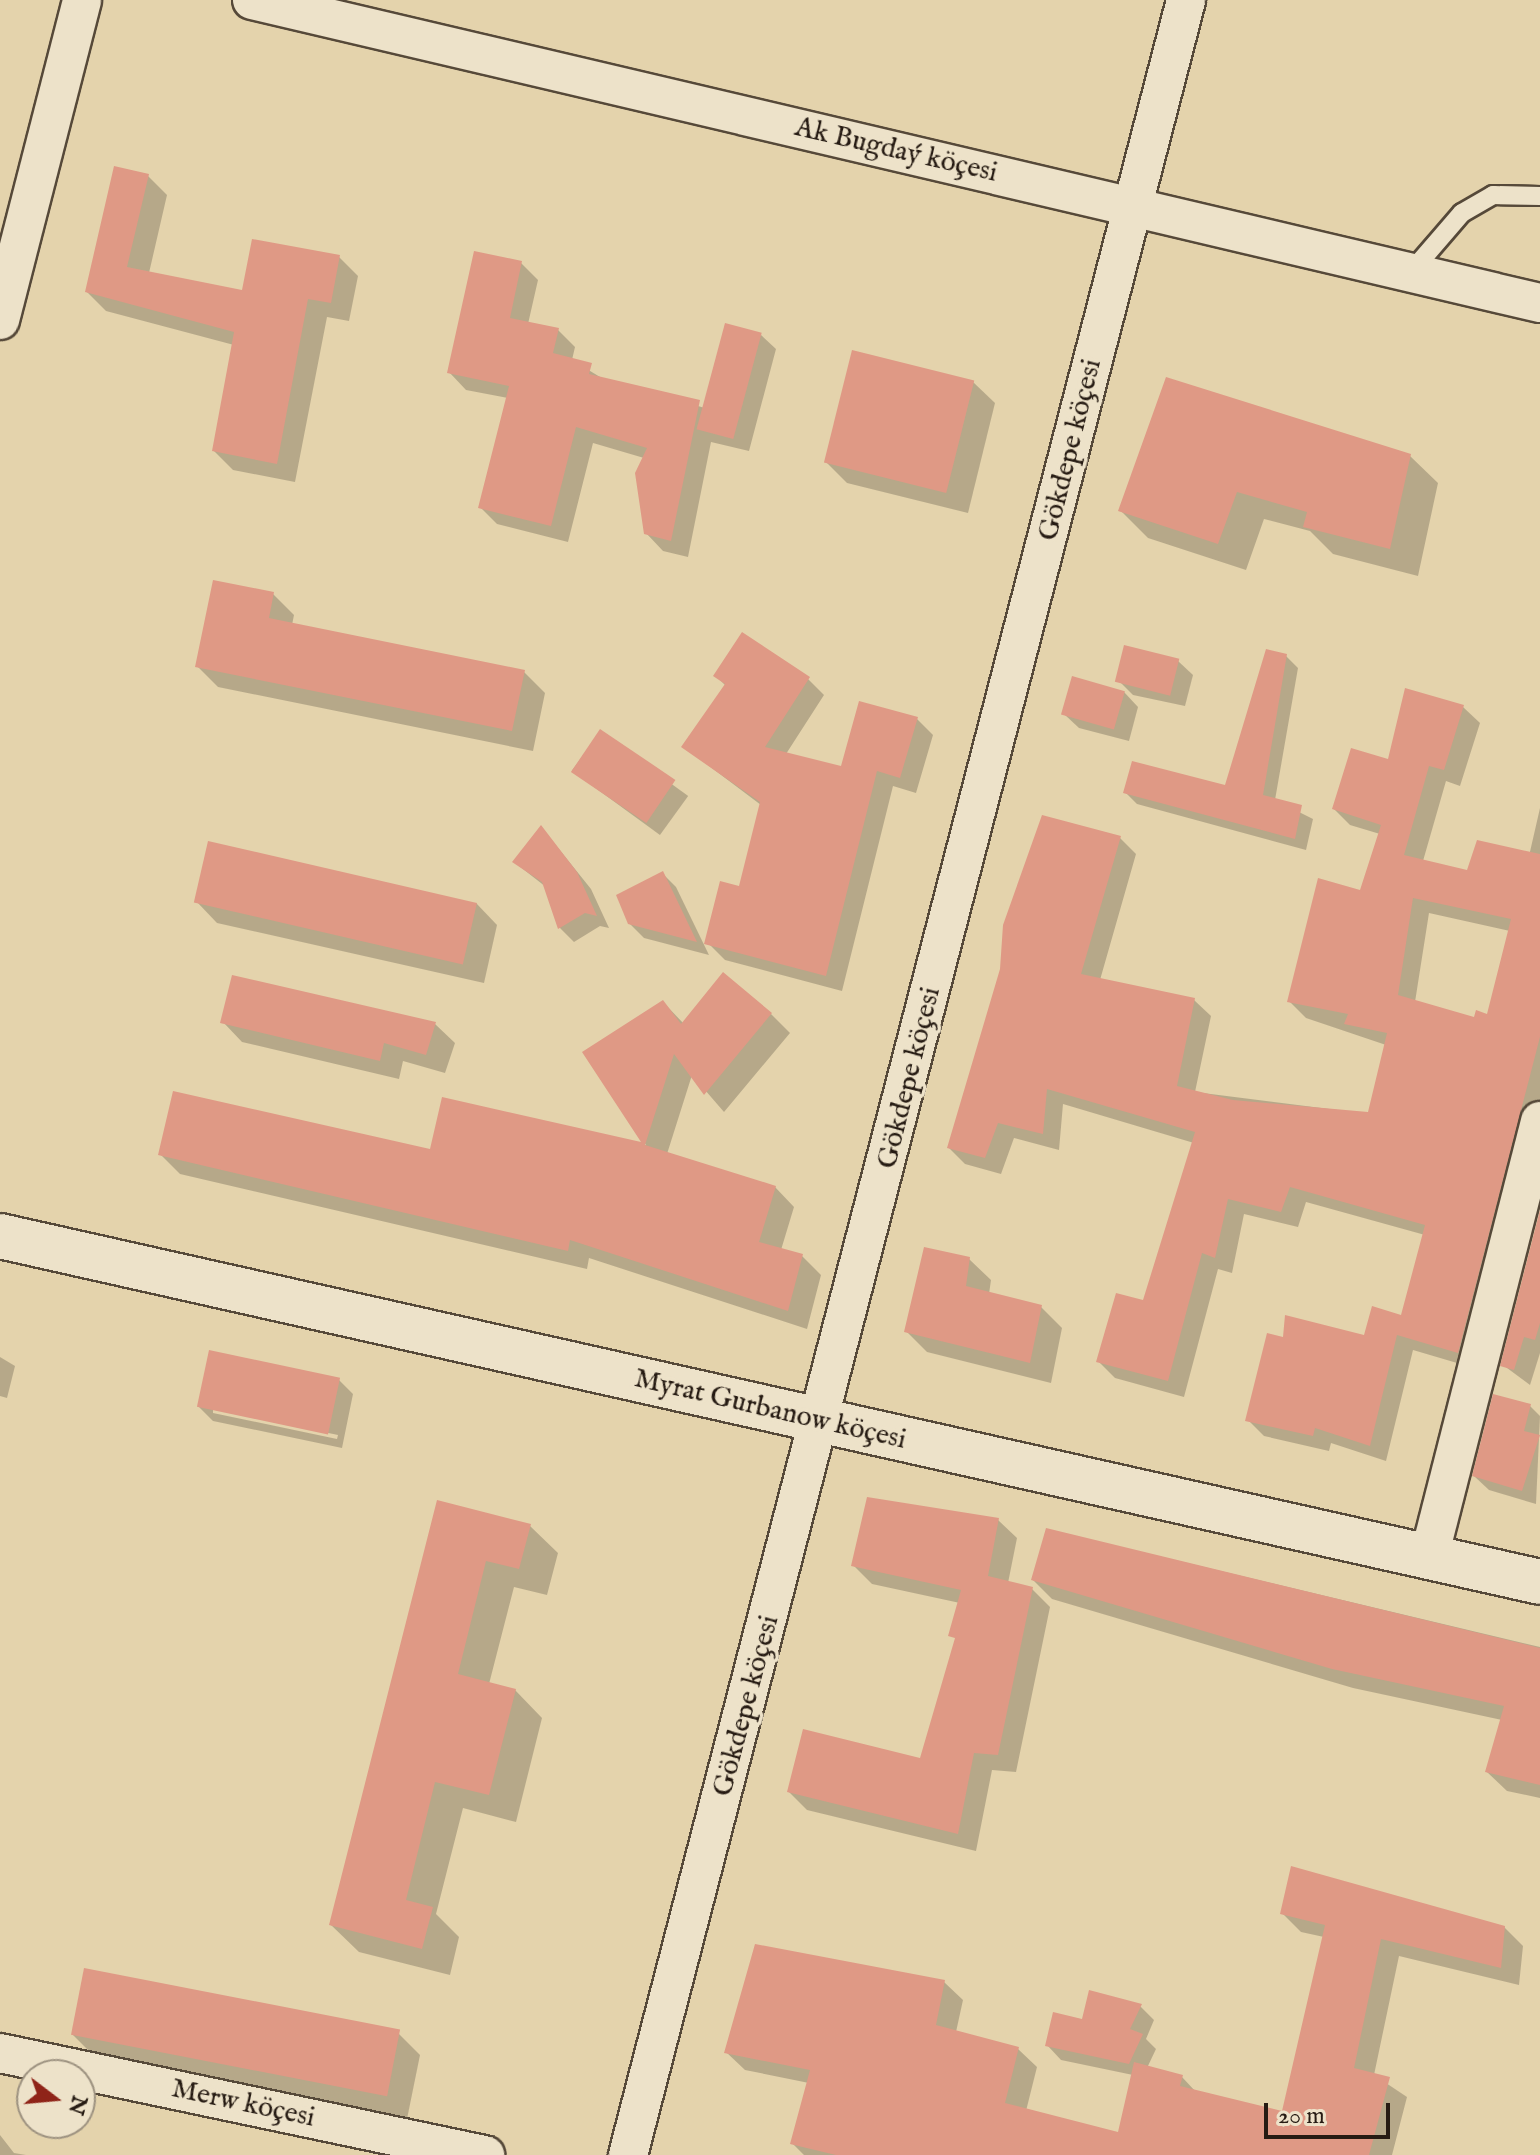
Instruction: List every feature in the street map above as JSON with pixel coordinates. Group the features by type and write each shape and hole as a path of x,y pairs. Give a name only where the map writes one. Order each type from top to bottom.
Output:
{"street":[{"path":"0,320 82,0"},
{"name":"Ak Bugdaý köçesi","path":"252,0 1540,303"},
{"name":"Gökdepe köçesi","path":"628,2155 823,1422 1186,0"},
{"path":"1429,1557 1540,1121"},
{"name":"Myrat Gurbanow köçesi","path":"0,1236 1540,1582"},
{"name":"Merw köçesi","path":"0,2053 485,2155"}],"lane":[{"path":"1411,272 1462,213 1493,195 1540,196"}],"building":[{"path":"114,166 149,174 127,267 242,290 252,239 340,255 331,303 308,299 277,464 212,451 234,332 85,292"},
{"path":"474,251 522,261 510,318 559,328 553,353 592,363 589,374 700,400 671,541 644,534 635,473 647,448 576,427 551,526 478,508 509,386 447,373"},
{"path":"725,323 762,333 733,439 697,429"},
{"path":"852,350 974,380 946,493 824,463"},
{"path":"1166,377 1411,454 1390,549 1303,527 1307,512 1237,492 1218,544 1118,511"},
{"path":"213,580 274,592 269,618 525,670 512,731 195,667"},
{"path":"742,632 810,677 765,747 841,766 859,701 918,717 900,778 877,771 826,976 704,944 720,881 739,886 760,802 681,747 725,684 713,676"},
{"path":"1124,645 1179,659 1170,696 1115,682"},
{"path":"1266,649 1287,654 1263,795 1302,805 1295,839 1123,793 1132,761 1225,785"},
{"path":"1072,676 1125,691 1114,730 1061,714"},
{"path":"1405,688 1464,705 1444,770 1429,766 1404,855 1467,870 1477,840 1540,854 1540,1037 1458,1353 1397,1335 1370,1446 1315,1428 1313,1436 1245,1421 1267,1333 1283,1337 1285,1315 1364,1335 1372,1306 1401,1315 1425,1225 1290,1187 1281,1212 1228,1199 1215,1258 1202,1253 1168,1381 1096,1362 1116,1293 1143,1300 1195,1132 1047,1089 1043,1134 998,1123 985,1158 947,1148 1000,969 1003,925 1042,815 1121,836 1081,974 1195,998 1177,1086 1233,1100 1368,1112 1387,1033 1344,1024 1348,1014 1287,1002 1318,878 1360,890 1381,825 1332,809 1351,748 1388,759","holes":["1413,898 1511,919 1487,1014 1476,1010 1474,1017 1398,995"]},
{"path":"600,729 675,780 646,823 571,772"},
{"path":"541,825 577,872 597,916 585,913 558,929 542,882 512,862"},
{"path":"208,841 477,903 463,964 194,902"},
{"path":"663,871 697,942 628,924 616,895"},
{"path":"723,972 772,1013 704,1095 674,1054 645,1145 776,1186 759,1242 803,1254 788,1311 570,1240 568,1251 158,1155 173,1091 430,1149 442,1097 641,1142 582,1052 663,1000 681,1024"},
{"path":"232,975 436,1022 426,1055 384,1043 380,1061 220,1023"},
{"path":"1540,1210 1540,1323 1535,1340 1524,1337 1514,1370 1500,1366"},
{"path":"924,1247 970,1257 966,1286 1042,1305 1030,1363 904,1332"},
{"path":"209,1350 340,1378 328,1435 197,1407"},
{"path":"1493,1394 1531,1404 1524,1431 1540,1435 1522,1491 1472,1476"},
{"path":"867,1497 999,1518 988,1576 1033,1587 998,1755 974,1753 958,1834 787,1792 803,1729 920,1758 955,1638 948,1636 961,1590 851,1566"},
{"path":"437,1500 531,1524 519,1569 486,1561 458,1674 516,1689 489,1795 435,1782 406,1900 433,1907 422,1949 329,1925"},
{"path":"1046,1528 1540,1648 1540,1785 1485,1772 1504,1706 1332,1669 1031,1580"},
{"path":"1291,1866 1505,1926 1501,1968 1381,1939 1354,2068 1390,2077 1369,2155 836,2155 790,2144 810,2070 724,2053 755,1944 945,1980 936,2025 1019,2047 1005,2103 1118,2132 1134,2062 1183,2075 1180,2086 1282,2111 1325,1925 1280,1914"},
{"path":"84,1968 400,2029 387,2096 71,2035"},
{"path":"1089,1990 1142,2004 1130,2029 1143,2034 1129,2064 1045,2046 1053,2012 1082,2019"}]}
